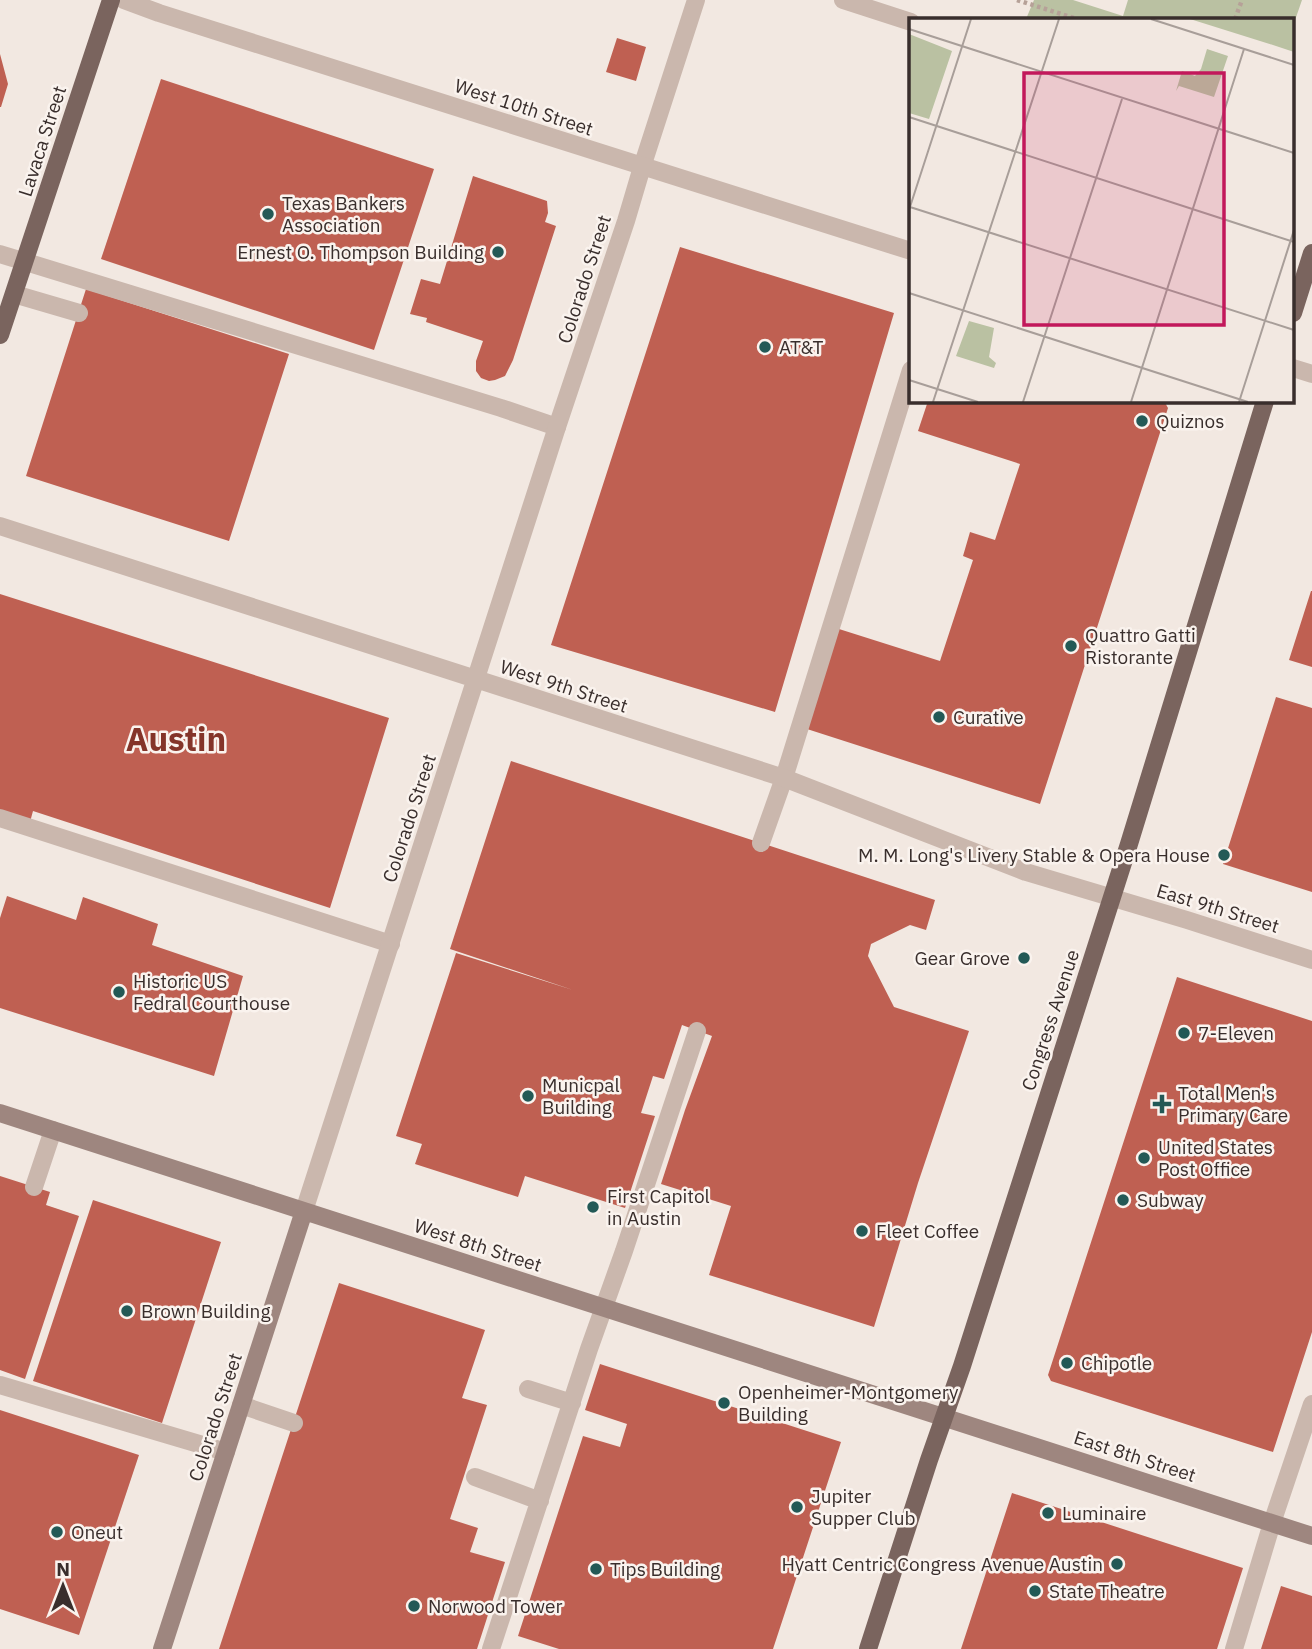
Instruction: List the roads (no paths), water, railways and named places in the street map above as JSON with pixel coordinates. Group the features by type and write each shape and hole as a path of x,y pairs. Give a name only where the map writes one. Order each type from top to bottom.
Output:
{"main road":[{"name":"Lavaca Street","path":"0,335 111,0"},
{"path":"1294,310 1312,253"},
{"name":"Congress Avenue","path":"868,1649 962,1366 1129,844 1265,402"},
{"name":"West 8th Street","path":"0,1114 944,1417"},
{"name":"Colorado Street","path":"162,1649 304,1212"},
{"name":"East 8th Street","path":"944,1417 1312,1536"}],"street":[{"name":"West 10th Street","path":"124,0 909,250"},
{"name":"Colorado Street","path":"304,1212 696,0"},
{"path":"843,0 909,21"},
{"path":"0,254 557,427"},
{"path":"14,294 79,313"},
{"path":"1294,368 1312,374"},
{"path":"761,843 909,376"},
{"name":"West 9th Street","path":"0,526 783,778 1026,872 1111,897"},
{"path":"0,818 391,944"},
{"name":"East 9th Street","path":"1111,897 1312,960"},
{"path":"491,1649 697,1031"},
{"path":"34,1187 53,1130"},
{"path":"0,1385 226,1452"},
{"path":"528,1389 572,1403"},
{"path":"1234,1649 1312,1404"},
{"path":"241,1405 294,1423"},
{"path":"475,1478 540,1501"}],"place":[{"name":"Texas Bankers Association","path":"268,214"},
{"name":"Ernest O. Thompson Building","path":"498,252"},
{"name":"AT&T","path":"765,347"},
{"name":"Quiznos","path":"1142,421"},
{"name":"Quattro Gatti Ristorante","path":"1071,646"},
{"name":"Curative","path":"939,717"},
{"name":"M. M. Long's Livery Stable & Opera House","path":"1224,855"},
{"name":"Gear Grove","path":"1024,958"},
{"name":"Historic US Fedral Courthouse","path":"119,992"},
{"name":"7-Eleven","path":"1184,1033"},
{"name":"Municpal Building","path":"528,1096"},
{"name":"Total Men's Primary Care","path":"1162,1104"},
{"name":"United States Post Office","path":"1144,1158"},
{"name":"Subway","path":"1123,1200"},
{"name":"First Capitol in Austin","path":"593,1207"},
{"name":"Fleet Coffee","path":"862,1231"},
{"name":"Brown Building","path":"127,1311"},
{"name":"Chipotle","path":"1067,1363"},
{"name":"Openheimer-Montgomery Building","path":"724,1403"},
{"name":"Jupiter Supper Club","path":"797,1507"},
{"name":"Luminaire","path":"1048,1513"},
{"name":"Oneut","path":"57,1532"},
{"name":"Hyatt Centric Congress Avenue Austin","path":"1117,1564"},
{"name":"Tips Building","path":"596,1569"},
{"name":"State Theatre","path":"1035,1591"},
{"name":"Norwood Tower","path":"414,1606"}],"district":[{"name":"Austin","path":"176,738"}]}
